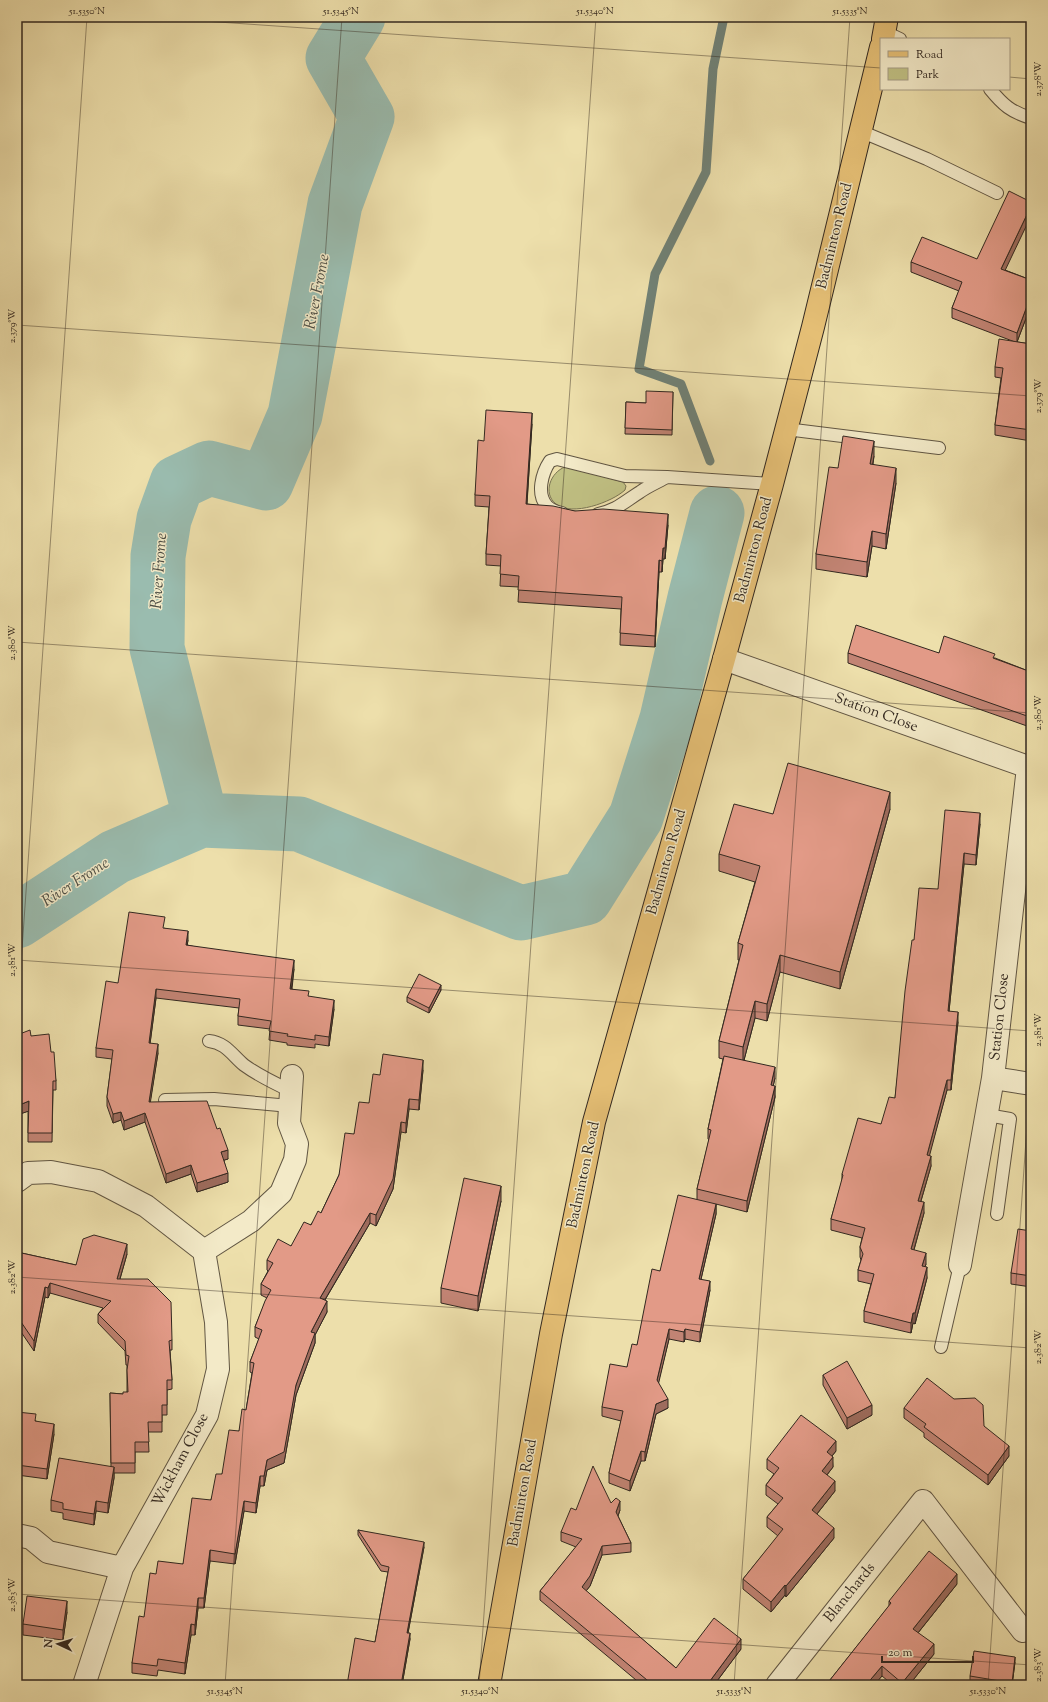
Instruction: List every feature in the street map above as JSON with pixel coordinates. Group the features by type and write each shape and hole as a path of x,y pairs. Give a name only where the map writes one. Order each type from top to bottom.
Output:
{"main road":[{"name":"Badminton Road","path":"489,1685 551,1334 594,1122 772,484 813,327 860,131 880,60"}],"street":[{"name":"Station Close","path":"724,659 1029,768 993,1078 960,1265"},
{"path":"993,1078 1031,1084"},
{"path":"17,1181 28,1173 51,1172 98,1181 146,1206 204,1251 251,1221 281,1193 295,1160 297,1144 289,1123 291,1091"},
{"name":"Wickham Close","path":"84,1685 122,1568 207,1415 218,1369 216,1322 204,1251"},
{"name":"Blanchards","path":"777,1685 923,1502 1023,1631"},
{"path":"17,1535 31,1538 48,1552 122,1568"}],"lane":[{"path":"991,90 1002,104 1016,113 1031,118"},
{"path":"860,131 927,159 997,193"},
{"path":"786,429 939,448"},
{"path":"668,477 640,492 611,511 563,514 554,511 547,506 543,495 542,481 545,469 550,461 557,459 625,476 668,477 772,484"},
{"path":"209,1041 217,1042 228,1049 244,1064 266,1080 291,1091"},
{"path":"164,1100 214,1099 291,1091"},
{"path":"987,1115 1010,1119 997,1214"},
{"path":"941,1347 960,1265"}],"green space":[{"path":"565,467 623,482 626,486 625,490 611,499 592,506 572,509 563,508 556,504 552,499 549,489 552,478 556,473"}],"building":[{"path":"1009,191 1031,202 1031,206 1001,269 1031,280 1031,295 1017,333 952,308 962,282 911,262 922,237 977,259"},
{"path":"999,339 1031,344 1031,430 995,425 1003,368 995,367"},
{"path":"646,391 673,392 672,430 625,428 626,402 646,403"},
{"path":"486,410 532,413 526,504 553,506 575,511 603,509 668,514 665,548 663,548 662,561 659,560 655,636 620,633 622,597 518,590 519,576 500,574 501,555 486,554 490,496 475,495 478,440 484,441"},
{"path":"843,436 874,441 870,464 896,468 886,534 872,531 867,562 816,554 829,467 838,468"},
{"path":"856,625 939,653 944,636 995,654 993,658 1031,672 1031,707 1027,716 848,653"},
{"path":"788,763 890,792 840,972 780,955 767,1004 755,1001 743,1047 719,1041 743,945 738,943 760,866 719,854 734,804 773,814"},
{"path":"945,810 980,813 976,855 964,853 948,1011 958,1012 951,1080 947,1080 927,1155 931,1156 918,1201 924,1202 911,1249 926,1253 922,1266 927,1267 911,1323 864,1311 874,1274 858,1270 863,1254 860,1247 865,1228 831,1219 858,1118 881,1124 889,1097 895,1098 905,991 912,940 914,940 919,888 938,889"},
{"path":"129,912 165,917 163,928 188,931 186,945 294,960 290,989 309,991 308,996 334,1000 329,1037 315,1035 315,1040 287,1036 288,1034 269,1031 271,1021 238,1016 240,999 156,989 149,1043 158,1044 149,1102 207,1101 217,1129 220,1128 228,1150 221,1152 228,1173 197,1183 191,1165 166,1174 145,1113 124,1121 121,1112 113,1114 107,1097 113,1050 96,1048 106,981 118,983"},
{"path":"419,974 441,985 429,1008 407,997"},
{"path":"30,1030 31,1036 49,1034 51,1052 54,1052 56,1081 53,1081 52,1133 28,1133 29,1101 17,1106 17,1035"},
{"path":"383,1054 423,1060 419,1100 409,1099 406,1123 401,1122 393,1179 376,1215 370,1213 320,1298 327,1301 311,1332 315,1333 296,1385 284,1452 267,1460 264,1476 260,1476 256,1503 244,1501 235,1554 210,1550 204,1598 198,1598 195,1625 191,1624 185,1663 158,1659 157,1666 132,1663 139,1616 144,1617 150,1573 156,1574 158,1561 183,1564 192,1498 211,1500 216,1474 222,1474 229,1430 239,1431 242,1409 246,1410 254,1363 250,1362 262,1330 255,1327 271,1290 261,1284 273,1263 267,1260 278,1239 291,1246 304,1222 311,1225 318,1211 321,1213 339,1175 345,1133 354,1134 359,1102 369,1103 373,1074 380,1075"},
{"path":"724,1056 775,1067 771,1085 775,1086 747,1201 697,1189 711,1130 708,1129"},
{"path":"464,1178 501,1186 478,1296 441,1288"},
{"path":"678,1195 716,1204 699,1279 710,1281 700,1332 685,1329 684,1332 669,1329 657,1380 668,1399 656,1404 645,1452 641,1451 630,1481 609,1473 623,1411 602,1407 610,1364 627,1367 632,1344 637,1345 652,1269 660,1271"},
{"path":"1018,1229 1031,1231 1031,1276 1011,1273"},
{"path":"94,1235 127,1244 117,1279 148,1279 171,1302 172,1340 169,1341 172,1380 167,1380 167,1405 162,1405 162,1422 148,1422 149,1442 135,1442 135,1463 111,1463 110,1393 123,1394 123,1392 128,1392 127,1370 129,1356 126,1355 125,1341 98,1314 111,1301 50,1283 48,1288 45,1287 34,1341 19,1319 17,1319 17,1252 76,1265 83,1239"},
{"path":"847,1361 872,1405 847,1418 823,1375"},
{"path":"927,1378 954,1399 975,1398 983,1405 984,1426 1009,1446 988,1475 924,1427 926,1424 904,1408"},
{"path":"17,1412 36,1414 35,1421 54,1424 47,1469 17,1465"},
{"path":"801,1415 836,1441 827,1452 833,1457 822,1471 835,1481 812,1510 834,1528 771,1602 743,1579 783,1529 767,1517 783,1498 766,1485 779,1468 767,1459"},
{"path":"59,1458 114,1467 108,1503 96,1501 94,1514 63,1509 63,1503 51,1500"},
{"path":"593,1466 611,1503 616,1498 620,1501 616,1512 631,1543 602,1546 590,1576 582,1587 676,1668 714,1618 741,1639 707,1685 653,1685 540,1591 582,1539 561,1532 571,1508 576,1510"},
{"path":"358,1530 424,1542 407,1633 410,1633 401,1685 347,1685 355,1638 375,1642 389,1567 381,1565"},
{"path":"929,1551 957,1574 913,1629 934,1644 902,1683 882,1666 866,1685 826,1685 891,1603 889,1601"},
{"path":"27,1596 67,1601 63,1630 23,1624"},
{"path":"974,1651 1015,1657 1012,1683 970,1676"},
{"path":"336,1683 347,1685 336,1685"}],"waterway":[{"name":"River Frome","path":"17,921 115,857 201,820 157,648 158,556 164,519 177,483 209,468 266,483 295,415 335,204 367,117 333,58 358,17"},
{"path":"710,461 681,384 639,369 655,274 706,172 713,69 724,17"},
{"path":"717,513 719,490"},
{"path":"201,820 299,824 521,913 585,898 636,817 667,719 695,598 717,513"}]}
